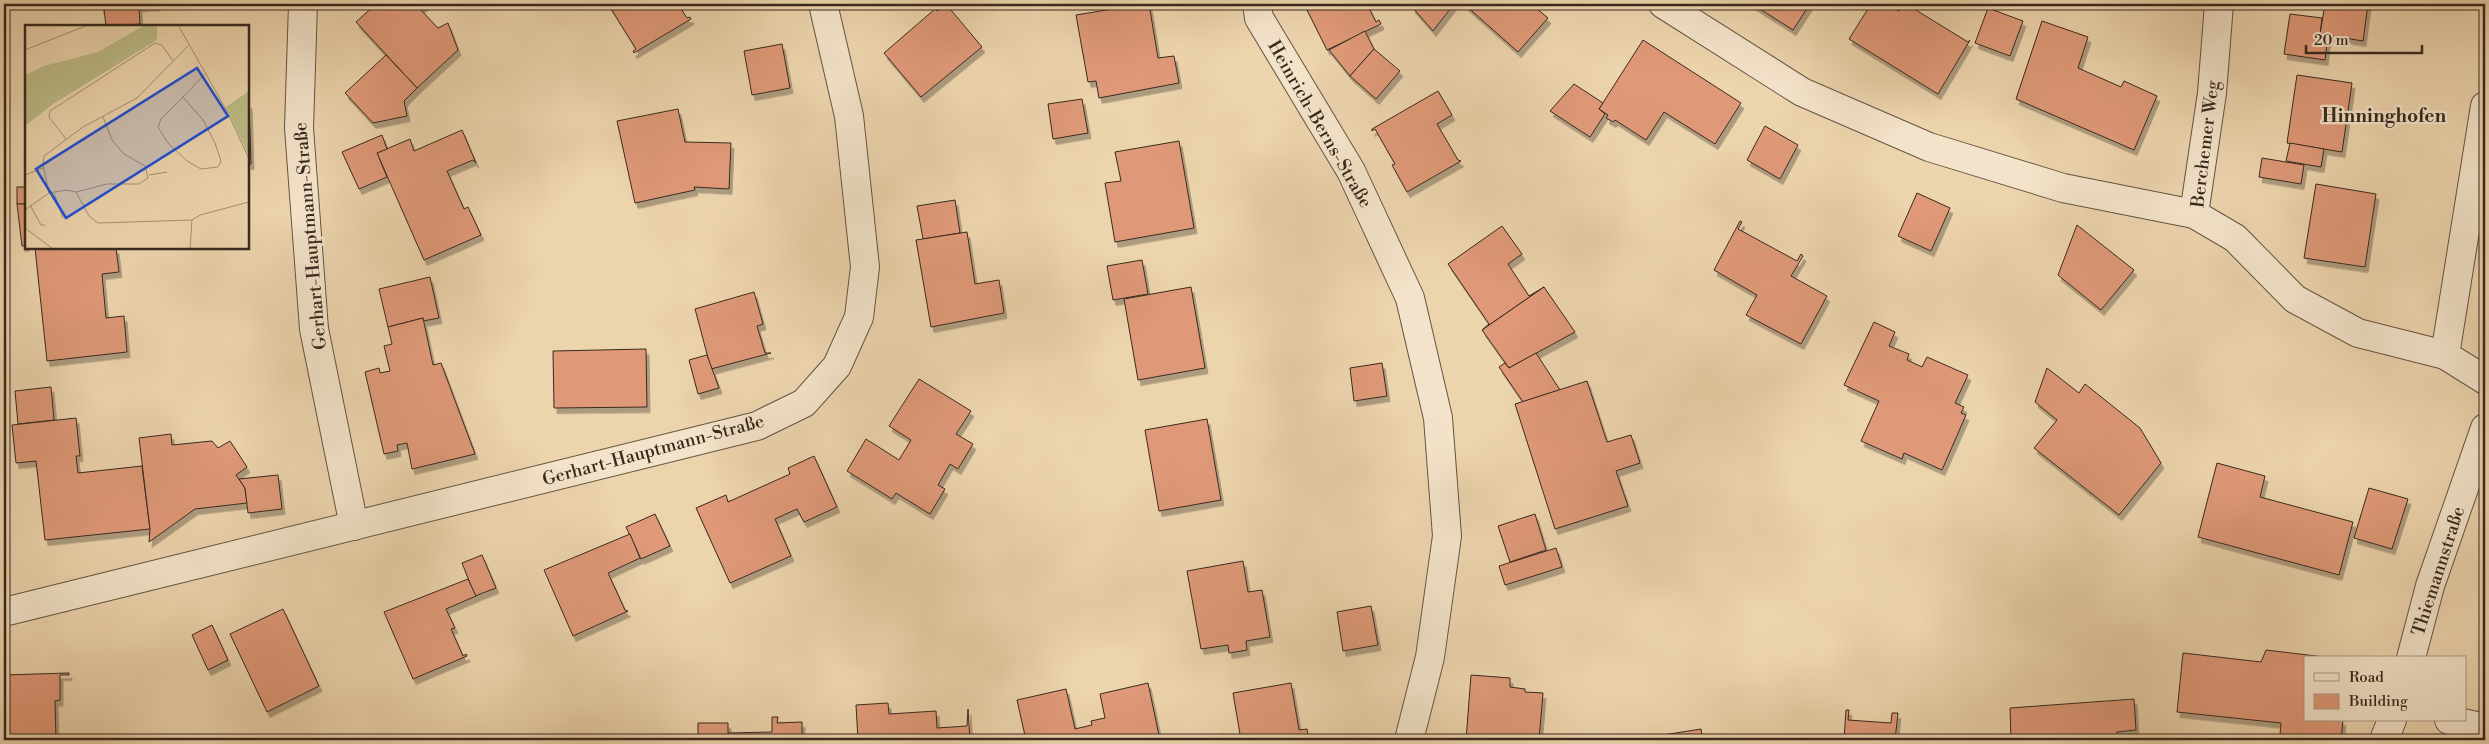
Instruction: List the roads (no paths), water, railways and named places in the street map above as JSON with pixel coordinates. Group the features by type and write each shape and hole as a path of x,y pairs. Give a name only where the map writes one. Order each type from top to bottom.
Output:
{"street":[{"name":"Gerhart-Hauptmann-Straße","path":"303,4 299,128 314,329 354,526"},
{"name":"Gerhart-Hauptmann-Straße","path":"4,612 757,426 804,403 837,366 859,317 865,266 849,116 823,4"},
{"name":"Heinrich-Berns-Straße","path":"1257,4 1259,18 1352,171 1410,298 1438,418 1447,536 1430,657 1409,740"},
{"path":"1663,4 1802,92 1929,147 2063,188 2194,214"},
{"name":"Berchemer Weg","path":"2219,4 2212,93 2194,214 2234,238 2295,299 2358,333 2445,355 2485,380"},
{"path":"2445,355 2485,106"},
{"name":"Thiemannstraße","path":"2412,656 2430,586 2485,428"},
{"path":"2384,740 2391,722"},
{"path":"2458,722 2485,728"}],"district":[{"name":"Hinninghofen","path":"2384,115"}]}
